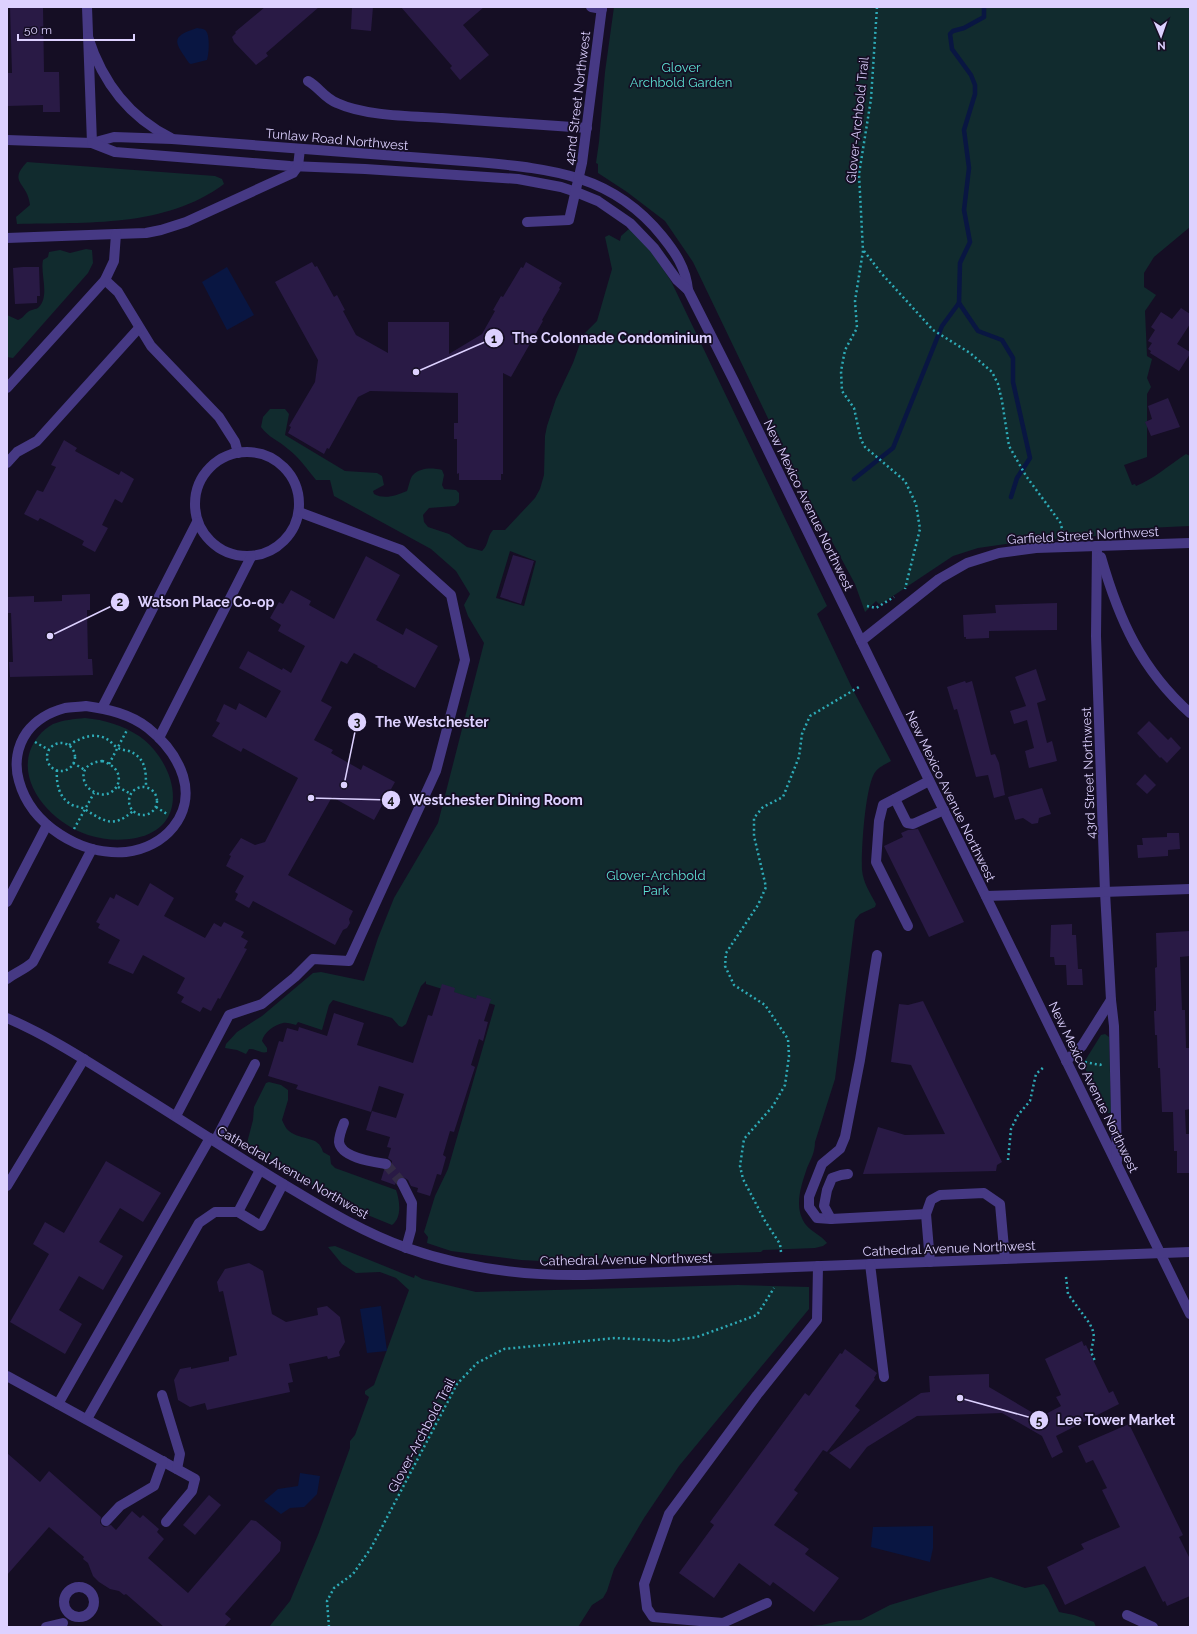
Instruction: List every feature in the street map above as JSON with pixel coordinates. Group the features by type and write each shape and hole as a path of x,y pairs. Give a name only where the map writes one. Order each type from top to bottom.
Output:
{"street":[{"path":"87,7 92,143"},
{"path":"591,7 602,8"},
{"name":"42nd Street Northwest","path":"526,222 569,220 579,178 587,128 602,8"},
{"path":"88,37 103,74 118,96 148,125 172,139"},
{"path":"308,81 314,84 328,99 353,108 370,111 410,116 587,128"},
{"name":"Tunlaw Road Northwest","path":"7,140 92,143 114,137 172,139 525,167 558,172 579,178"},
{"name":"Tunlaw Road Northwest","path":"92,143 115,152 298,166 365,169 518,180 545,183 576,192"},
{"path":"7,238 146,233 181,224 293,173 298,166 300,148"},
{"name":"New Mexico Avenue Northwest","path":"579,178 614,193 652,224 674,252 687,276 688,290"},
{"name":"New Mexico Avenue Northwest","path":"576,192 598,201 630,223 654,248 677,280 688,290 861,640 1190,1314"},
{"path":"8,385 105,280 114,261 116,234"},
{"path":"105,280 118,292 151,346 219,416 235,442 238,453"},
{"path":"7,463 17,452 37,441 139,328"},
{"path":"249,452 266,455 282,464 293,478 299,494 299,512 294,529 283,543 268,553 251,557 233,555 218,548 205,536 197,522 194,505 197,489 204,473 216,462 231,454 249,452"},
{"path":"176,1116 229,1015 262,1004 295,977 313,959 349,961 436,771 465,660 451,595 401,550 299,512"},
{"path":"102,708 197,522"},
{"name":"Garfield Street Northwest","path":"861,640 939,579 967,563 986,556 1017,550 1190,543"},
{"path":"1097,546 1109,587 1124,626 1142,657 1155,675 1168,692 1190,713"},
{"name":"43rd Street Northwest","path":"1097,546 1096,636 1105,892 1111,1000 1114,1026 1117,1164"},
{"path":"159,738 251,557"},
{"path":"86,706 102,708 128,716 147,728 159,738 175,759 183,777 186,795 183,812 175,828 162,840 146,848 126,852 105,851 92,849 64,837 47,825 32,808 22,791 17,772 17,755 22,738 33,724 47,714 65,708 86,706"},
{"path":"908,926 876,862 879,821 883,805 929,781"},
{"path":"895,799 907,823 913,824 944,810"},
{"path":"7,902 47,825"},
{"path":"7,979 24,970 33,962 92,849"},
{"path":"986,896 1190,889"},
{"path":"877,955 860,1060 845,1137 840,1149 822,1164 809,1197 809,1208 818,1218 831,1219 926,1214"},
{"path":"1066,1061 1082,1046 1111,1000"},
{"name":"Cathedral Avenue Northwest","path":"7,1018 43,1035 84,1059 260,1170 354,1224 406,1248 482,1268 539,1275 584,1275 1190,1252"},
{"path":"7,1186 84,1059"},
{"path":"58,1404 212,1140 254,1064"},
{"path":"344,1123 339,1142 343,1149 354,1157 386,1164"},
{"path":"238,1212 260,1170"},
{"path":"831,1219 824,1206 827,1190 832,1178 848,1174"},
{"path":"402,1183 412,1202 411,1230 406,1248"},
{"path":"87,1419 199,1223 214,1212 238,1212 261,1226 284,1184"},
{"path":"930,1262 926,1214 931,1200 940,1195 984,1193 1000,1204 1005,1258"},
{"path":"870,1264 884,1377"},
{"path":"767,1603 723,1623 653,1616 647,1608 644,1584 670,1514 757,1395 817,1320 818,1266"},
{"path":"7,1376 195,1479 192,1491 166,1522"},
{"path":"162,1396 180,1454 177,1469"},
{"path":"106,1521 120,1506 154,1486 163,1461"},
{"path":"46,1627 63,1625 70,1614"},
{"path":"1126,1615 1152,1627"}],"path":[{"name":"Glover-Archbold Trail","path":"867,606 876,608 906,589 920,529 916,504 906,481 865,448 861,440 854,408 842,391 841,371 845,350 857,328 855,301 863,251 859,174 871,99 877,7"},
{"path":"863,251 933,330 970,353 992,372 998,384 1002,401 1009,446 1026,476 1060,522 1066,547"},
{"path":"781,1252 780,1244 765,1221 743,1179 740,1166 744,1139 773,1106 785,1085 789,1056 788,1039 765,1005 734,985 725,966 726,953 743,929 766,887 754,836 754,818 763,807 783,797 799,757 802,734 810,716 859,687"},
{"path":"109,764 129,728 124,725"},
{"path":"69,745 84,737 92,735 101,736 109,740 117,748 136,755 142,761 146,772 146,787"},
{"path":"36,736 31,742 49,750"},
{"path":"58,743 69,745 75,755 73,763 67,770 57,770 50,766 47,755 49,750 53,745 58,743"},
{"path":"95,762 109,764 118,774 118,787 108,794 101,795 94,793 84,782 83,776 85,770 89,765 95,762"},
{"path":"73,763 85,770"},
{"path":"57,770 57,785 65,800 85,809 100,820 107,822 119,820 133,811"},
{"path":"118,787 131,794"},
{"path":"146,787 152,790 156,794 156,807 149,814 138,814 133,811 130,806 129,800 131,794 135,790 146,787"},
{"path":"69,829 73,831 94,793"},
{"path":"156,807 170,815"},
{"path":"1008,1160 1011,1129 1018,1114 1030,1102 1036,1074 1045,1066"},
{"path":"1066,1277 1068,1294 1090,1324 1093,1331 1094,1337 1091,1352 1095,1361"},
{"name":"Glover-Archbold Trail","path":"329,1627 327,1601 334,1588 352,1574 371,1548 457,1384 477,1363 504,1349 615,1338 670,1341 697,1337 757,1314 774,1288"}],"green space":[{"name":"Glover Archbold Garden","path":"614,7 1190,7 1190,227 1154,257 1144,273 1144,287 1156,295 1145,311 1147,356 1152,359 1147,378 1151,387 1147,394 1147,457 1124,465 1132,485 1135,484 1136,486 1155,476 1186,454 1190,456 1190,526 1125,529 1121,534 1019,542 978,548 953,556 884,602 879,604 876,601 865,612 855,584 787,458 693,262 665,221 627,192 598,173 598,164 596,163 605,72"},
{"path":"27,162 215,176 222,179 224,184 201,198 177,209 151,215 125,220 98,222 17,224 16,217 30,205 26,192 19,179 21,169"},
{"name":"Glover-Archbold Park","path":"630,228 651,251 671,281 827,606 817,614 853,690 891,761 876,771 872,778 866,803 862,849 862,870 865,883 876,904 875,907 860,914 855,920 835,1079 815,1142 814,1152 802,1182 799,1197 800,1211 806,1225 827,1243 823,1246 815,1248 763,1250 761,1252 615,1257 562,1262 521,1260 451,1251 427,1243 428,1237 424,1232 435,1196 448,1169 495,1005 426,984 426,981 421,986 406,1024 402,1027 399,1026 392,1018 333,1000 329,1005 322,1030 298,1022 296,1025 284,1023 273,1027 263,1038 262,1041 267,1048 267,1052 249,1049 246,1054 237,1050 225,1048 226,1044 237,1032 262,1016 313,973 321,972 364,981 378,938 394,898 438,823 484,643 468,616 464,605 470,594 456,571 431,549 334,496 330,480 316,480 296,456 264,431 261,427 263,417 270,409 285,409 289,414 285,435 345,471 377,473 382,476 384,485 373,491 374,494 378,496 387,497 407,491 412,476 416,472 423,469 442,470 444,475 442,485 444,489 456,490 459,493 459,502 455,506 429,508 423,515 424,522 428,527 449,534 467,547 482,551 486,546 493,530 505,530 535,498 540,489 544,475 545,436 547,426 556,399 573,363 583,335 597,321 612,269 605,237 609,235 620,241 621,236","holes":["510,551 536,561 524,606 496,598"]},
{"path":"86,249 92,250 93,263 88,273 13,358 7,357 7,315 18,320 29,311 39,307 44,297 43,260 48,257 49,252 60,250 70,253"},
{"path":"85,718 113,724 133,732 152,747 162,761 169,777 173,792 172,807 166,821 154,831 136,838 124,840 94,837 76,830 64,823 52,814 42,803 30,778 28,765 30,751 36,739 45,729 53,724"},
{"path":"1105,1034 1109,1037 1110,1113 1107,1113 1083,1064 1101,1035"},
{"path":"269,1082 281,1085 288,1090 288,1100 282,1120 288,1130 294,1134 318,1143 323,1152 330,1156 331,1164 335,1168 396,1190 399,1204 399,1214 392,1225 348,1207 283,1168 247,1143 253,1120 254,1107 266,1083"},
{"path":"335,1246 414,1278 415,1275 422,1279 476,1292 738,1285 809,1287 809,1309 679,1466 644,1518 614,1569 607,1591 603,1598 592,1605 578,1627 269,1627 290,1601 318,1535 350,1448 350,1441 355,1435 369,1397 365,1394 365,1391 374,1385 409,1290 396,1278 380,1272 356,1273 342,1264 328,1247"},
{"path":"991,1577 1025,1588 1044,1584 1059,1612 1074,1615 1094,1622 1096,1627 801,1627 822,1625 839,1621 861,1620 890,1605"}],"water":[{"path":"197,28 204,29 207,33 209,45 208,57 207,60 191,64 180,50 177,41 178,37 182,34"},
{"path":"227,267 254,315 227,330 202,282"},
{"path":"381,1306 387,1351 367,1353 360,1309"},
{"path":"300,1473 320,1476 317,1494 304,1507 290,1508 281,1514 264,1501 278,1489 298,1486"},
{"path":"933,1526 933,1548 930,1562 871,1547 873,1527"}],"building":[{"path":"10,7 43,7 44,72 59,72 60,112 43,112 43,105 7,106 7,73 12,73"},
{"path":"265,7 319,7 266,53 268,56 256,65 234,42 232,37 236,33 235,32"},
{"path":"352,7 373,7 371,31 351,29"},
{"path":"401,7 484,7 463,25 489,55 460,80 450,68 452,66"},
{"path":"312,262 315,267 317,266 334,297 337,295 345,310 343,311 356,335 388,353 388,322 449,322 449,354 482,334 495,311 493,310 501,296 503,297 521,267 523,268 526,262 562,283 542,320 543,321 511,377 503,373 503,474 501,474 501,480 459,480 459,473 457,474 457,439 454,439 454,423 458,423 458,393 370,391 358,397 329,449 327,448 324,454 288,433 291,427 289,426 315,382 318,360 275,282"},
{"path":"39,267 40,296 37,296 37,303 15,304 13,268"},
{"path":"1181,308 1190,314 1190,324 1177,344 1190,352 1190,354 1179,371 1150,353 1151,351 1148,349 1152,343 1148,341 1155,330 1151,327 1161,312 1172,319"},
{"path":"1168,398 1180,427 1151,436 1145,422 1152,419 1148,406"},
{"path":"64,440 77,448 75,451 119,475 121,471 134,479 122,503 115,499 102,525 108,528 95,552 82,545 84,541 40,518 38,521 24,514 37,490 43,492 56,467 51,465"},
{"path":"513,555 534,561 521,604 500,597"},
{"path":"366,556 400,575 376,620 403,635 406,628 438,646 415,688 354,653 347,664 341,661 321,701 332,707 314,740 333,750 331,753 361,770 363,765 395,782 374,820 332,797 288,875 353,911 349,919 350,923 347,928 343,930 335,945 253,901 249,908 235,900 238,894 235,892 244,876 226,866 231,856 229,855 241,838 255,845 265,842 298,778 243,748 241,752 212,736 220,723 216,721 224,704 236,710 239,703 266,718 281,691 239,668 248,651 282,670 283,668 291,673 305,646 278,631 281,625 270,618 279,602 283,604 291,590 311,601 309,605 334,619"},
{"path":"90,594 90,610 87,610 88,659 92,659 93,675 10,677 9,662 13,662 11,613 8,613 7,597 34,596 34,602 62,601 62,595"},
{"path":"1057,603 1057,630 989,631 989,638 966,639 966,637 964,637 963,615 996,613 995,605"},
{"path":"1036,669 1046,700 1037,703 1047,743 1052,741 1057,761 1029,768 1025,751 1034,748 1027,720 1014,724 1010,711 1026,706 1015,677"},
{"path":"965,681 966,683 972,681 991,755 995,754 999,763 1005,795 994,798 988,775 976,777 957,709 954,710 947,687"},
{"path":"1149,721 1168,740 1171,737 1181,748 1167,763 1161,757 1160,758 1137,733"},
{"path":"1145,774 1156,785 1147,794 1136,784"},
{"path":"1042,788 1051,814 1039,818 1038,823 1032,824 1023,818 1015,820 1008,797"},
{"path":"918,829 964,922 929,937 884,846 903,837 901,833 908,830"},
{"path":"1167,833 1179,833 1180,849 1168,850 1168,856 1138,858 1137,845 1143,845 1142,838 1167,837"},
{"path":"150,883 174,898 164,916 205,938 214,923 221,927 224,922 244,932 241,937 248,941 244,948 247,949 220,999 218,998 211,1011 203,1007 200,1012 181,1002 184,997 177,993 185,978 143,955 133,974 108,963 120,940 98,928 100,924 96,922 110,897 114,899 116,894 138,906"},
{"path":"1072,924 1072,935 1076,935 1078,969 1082,969 1083,985 1067,985 1066,965 1055,965 1054,957 1050,957 1051,925"},
{"path":"1190,931 1190,956 1180,957 1182,1010 1185,1010 1186,1048 1190,1048 1190,1109 1185,1110 1186,1134 1190,1134 1190,1173 1177,1173 1177,1151 1174,1151 1173,1112 1162,1112 1157,1035 1155,1035 1155,968 1157,967 1156,933"},
{"path":"442,984 455,988 454,992 476,999 477,995 491,999 484,1021 488,1022 483,1041 479,1039 471,1065 475,1067 454,1132 450,1131 443,1155 446,1157 441,1175 437,1174 430,1196 417,1192 418,1188 411,1186 408,1180 403,1177 397,1179 395,1185 381,1180 384,1170 389,1170 392,1165 392,1161 388,1158 391,1148 387,1147 390,1137 366,1130 372,1111 396,1118 404,1094 379,1086 371,1112 296,1089 298,1085 268,1076 279,1041 283,1042 287,1028 298,1031 299,1027 327,1036 334,1013 364,1023 357,1045 413,1063 428,1015 432,1016"},
{"path":"923,1001 1002,1162 997,1165 996,1171 863,1174 878,1127 905,1135 945,1134 911,1065 891,1062 899,1004 908,1005"},
{"path":"106,1161 161,1193 143,1222 120,1208 99,1242 123,1256 103,1290 79,1276 59,1310 82,1324 65,1354 10,1322 49,1254 33,1244 45,1222 64,1233"},
{"path":"249,1263 263,1271 272,1314 286,1322 318,1315 317,1308 327,1306 340,1317 345,1342 339,1352 340,1356 328,1359 327,1356 289,1364 293,1382 288,1383 290,1392 207,1410 205,1403 190,1407 178,1400 174,1380 180,1369 191,1367 191,1369 229,1361 229,1357 237,1355 223,1291 219,1292 217,1282 225,1269"},
{"path":"1082,1341 1084,1346 1086,1345 1109,1393 1113,1391 1119,1404 1056,1436 1063,1452 1052,1458 1042,1436 1002,1413 917,1416 867,1447 850,1469 829,1453 921,1393 930,1392 929,1376 989,1374 989,1387 1040,1417 1061,1406 1056,1397 1061,1395 1045,1359"},
{"path":"845,1349 877,1373 874,1378 875,1379 855,1406 860,1410 827,1452 823,1450 794,1490 798,1493 774,1525 809,1549 805,1554 839,1578 814,1612 773,1582 770,1586 739,1563 714,1598 679,1573 714,1525 710,1522 805,1393 809,1396 840,1353 842,1354"},
{"path":"1129,1424 1183,1535 1179,1537 1190,1559 1190,1596 1167,1606 1165,1601 1163,1602 1145,1566 1065,1605 1047,1567 1084,1549 1081,1544 1120,1527 1102,1490 1107,1488 1093,1460 1086,1463 1078,1446"},
{"path":"7,1453 40,1482 49,1471 101,1517 100,1523 104,1527 111,1525 116,1530 132,1511 140,1518 143,1515 159,1529 157,1532 164,1539 148,1558 188,1593 251,1520 256,1521 281,1542 280,1551 225,1614 231,1619 224,1627 164,1627 126,1594 124,1595 119,1591 110,1589 99,1582 93,1576 88,1563 83,1559 84,1557 49,1527 7,1575"},
{"path":"209,1495 221,1505 195,1535 183,1525"}],"waterway":[{"path":"854,479 893,448 942,326 959,303 960,263 970,242 964,210 969,168 964,130 975,94 975,85 971,75 952,49 950,34 953,31 964,28 984,17 984,7"},
{"path":"959,303 978,331 1002,340 1013,358 1013,382 1030,458 1017,478 1011,497"}],"tunnel":[{"path":"386,1164 402,1183"}],"place":[{"name":"The Colonnade Condominium","path":"416,372"},
{"name":"Watson Place Co-op","path":"50,636"},
{"name":"The Westchester","path":"344,785"},
{"name":"Westchester Dining Room","path":"311,798"},
{"name":"Lee Tower Market","path":"960,1398"}]}
